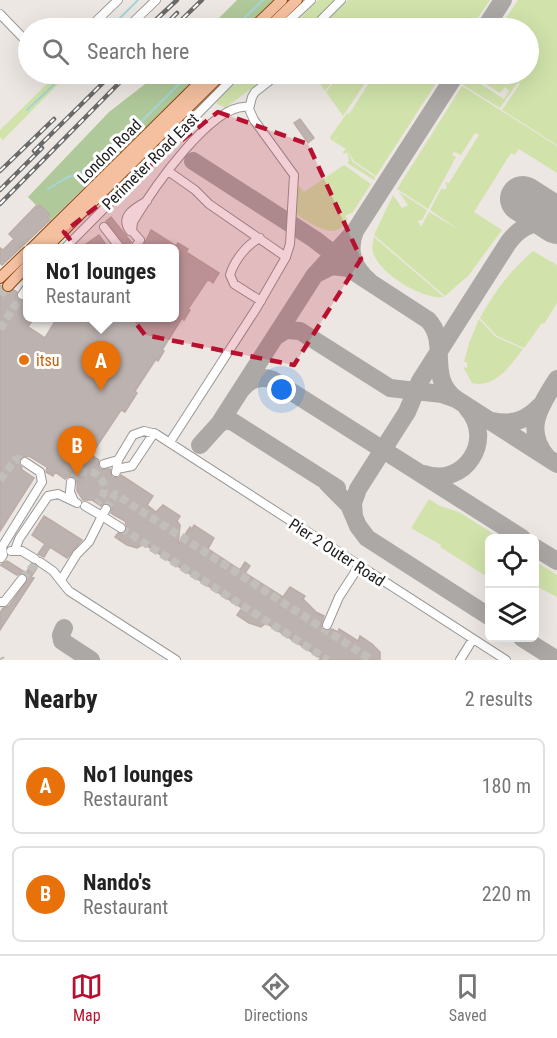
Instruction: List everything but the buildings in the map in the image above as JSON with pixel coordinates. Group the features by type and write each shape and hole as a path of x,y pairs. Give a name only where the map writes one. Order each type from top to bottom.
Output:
{"main road":[{"path":"263,18 282,0"},
{"path":"278,18 297,0"},
{"name":"London Road","path":"36,244 198,84"},
{"name":"London Road","path":"50,244 212,84"},
{"path":"4,282 23,257"},
{"path":"4,282 23,269"}],"street":[{"path":"99,18 117,0"},
{"path":"137,18 156,0"},
{"path":"292,18 311,0"},
{"path":"323,18 341,0"},
{"path":"0,14 18,33"},
{"name":"Perimeter Road East","path":"70,244 227,84"},
{"path":"170,442 261,301 285,257 290,240 294,175 254,120 249,107 255,92 265,84"},
{"path":"137,244 140,240 127,227 126,220 133,209 149,199 183,150 208,126 238,106 249,107"},
{"path":"168,171 195,190 209,204 285,257"},
{"path":"104,227 117,244"},
{"path":"260,238 241,255 231,270 230,277 234,284 261,301"},
{"path":"104,464 117,467 132,466 154,433 142,432 133,435 117,467"},
{"name":"Pier 2 Outer Road","path":"154,433 506,660"},
{"path":"26,462 40,472 42,482 1,549 2,556 15,550 25,552 53,571 69,591 176,660"},
{"path":"15,550 19,538 45,500 63,490 70,482 70,494 81,505 97,504"},
{"path":"56,494 104,512 121,528"},
{"path":"61,580 75,556 89,542 104,512"},
{"path":"327,625 338,600 359,566"},
{"path":"2,604 22,579"},
{"path":"460,660 473,639"}],"highlighted area":[{"path":"218,112 308,144 361,259 294,365 145,335 64,232"}],"green space":[{"path":"237,0 274,0 256,18 219,18"},
{"path":"318,0 335,0 318,18 300,18"},
{"path":"348,0 490,0 478,18 329,18"},
{"path":"518,0 557,0 557,145 502,110 520,84 539,84 539,18 506,18"},
{"path":"47,84 58,84 3,140 0,137 0,130"},
{"path":"145,84 190,84 51,220 28,197 109,112"},
{"path":"235,84 256,85 225,108 217,104 217,101"},
{"path":"321,84 331,84 325,91"},
{"path":"332,84 364,84 343,116 326,92"},
{"path":"368,84 436,84 376,176 354,161 347,150 353,162 375,177 374,180 347,163 349,161 347,152 344,154 343,152 346,149 333,141 343,133 332,141 330,137 347,113 349,114"},
{"path":"481,84 504,99 509,91 505,87 500,93 486,84 517,84 500,108 463,85"},
{"path":"462,86 557,146 557,173 519,149 514,155 511,153 474,212 502,230 468,276 445,296 374,235 393,195 402,208 408,205 399,192 427,210 422,220 418,221 421,227 429,212 459,230 430,210 441,189 446,189 445,182 449,183 479,135 475,133 461,155 454,152 452,155 456,157 428,209 397,189"},
{"path":"344,165 371,184 353,212 345,216 348,219 342,227 333,231 328,230 296,214 298,185 304,192"},
{"path":"374,237 444,297 425,295 394,278 378,263 373,253"},
{"path":"533,251 557,265 557,303 544,324 542,323 524,348 497,336 480,318 503,282"},
{"path":"479,319 496,337 523,349 502,374 480,384 472,383 463,367 467,368 467,362 464,362"},
{"path":"429,499 440,506 459,512 494,534 485,534 485,575 440,547 441,545 411,528"},
{"path":"539,564 557,575 557,597 539,588"}],"waterway":[{"path":"120,18 138,0"},
{"path":"244,18 263,0"},
{"path":"27,110 54,84"},
{"path":"48,189 66,178 92,168 105,158 179,84"}],"taxiway":[{"path":"491,18 503,0"},
{"path":"369,281 359,270 353,258 352,245 355,231 450,84"},
{"path":"193,161 314,239 344,262"},
{"path":"354,516 353,503 358,489 407,412 420,381 508,243 518,232 529,225 542,222 557,223"},
{"path":"200,445 219,424 314,276 355,231"},
{"path":"318,273 332,266 348,268 428,320 437,339 442,381 456,399"},
{"path":"275,337 286,330 300,331 390,388 442,394 456,399 557,464"},
{"path":"241,390 255,379 273,380 516,534"},
{"path":"547,457 540,447 535,427 540,408 557,379"},
{"path":"492,421 518,421 540,406"},
{"path":"424,474 439,476 452,474 463,468 471,458 477,447 478,434 475,421 467,408"},
{"path":"219,424 226,420 233,422 337,488"},
{"path":"327,483 349,505 358,526 367,538 485,614"},
{"path":"539,550 557,561"},
{"path":"64,628 61,635 62,641 91,660"},
{"path":"528,642 557,660"}],"runway":[{"path":"523,199 557,221"}],"tunnel":[{"path":"0,294 8,286"},
{"path":"0,329 22,295"},
{"path":"0,480 15,460 25,462"},
{"path":"71,482 77,475 84,472 98,475 104,488 103,495 97,503"},
{"path":"106,509 115,494 372,660"},
{"path":"121,528 328,660"},
{"path":"22,579 38,561 40,562"}],"railway":[{"path":"158,18 177,0"},
{"path":"183,18 202,0"},
{"path":"172,18 177,13"},
{"path":"34,151 102,84"},
{"path":"0,204 118,84"},
{"path":"0,171 54,119"},
{"path":"0,190 42,148"}],"place":[{"name":"itsu","path":"24,360"},
{"name":"No1 lounges","path":"101,391"},
{"name":"Nando's","path":"77,476"}]}
